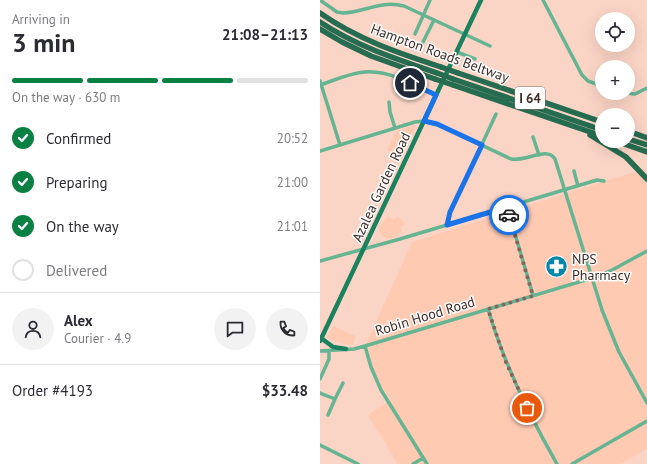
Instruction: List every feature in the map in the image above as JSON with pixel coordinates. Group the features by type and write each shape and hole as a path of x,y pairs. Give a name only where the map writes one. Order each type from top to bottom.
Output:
{"highway":[{"name":"Hampton Roads Beltway","path":"320,13 342,28 370,41 595,120"},
{"path":"320,22 372,50 436,76"},
{"name":"Hampton Roads Beltway","path":"320,29 371,56 436,76 595,133"},
{"path":"453,82 595,128"},
{"path":"563,122 573,129 593,136 626,157 647,179"},
{"path":"635,134 647,138"},
{"path":"635,141 647,145"},
{"path":"635,148 647,152"}],"main road":[{"name":"Azalea Garden Road","path":"321,340 481,0"},
{"path":"321,340 333,346 346,349"}],"street":[{"path":"320,0 337,12 343,13 380,3 395,3 490,46"},
{"path":"415,34 430,0"},
{"path":"542,0 582,75 595,83"},
{"path":"422,44 434,20"},
{"path":"457,52 475,59"},
{"path":"340,145 320,83 360,72 373,72 385,74 410,83 436,95"},
{"path":"635,94 647,88"},
{"path":"389,102 390,112 395,128"},
{"path":"447,225 450,212 496,114"},
{"path":"320,151 415,122 424,121 437,124 506,157 522,159 548,153 554,157 602,310 630,374 647,403"},
{"path":"534,137 539,155"},
{"path":"574,171 578,186"},
{"path":"320,261 597,180 604,181"},
{"path":"507,207 533,296"},
{"name":"Robin Hood Road","path":"320,351 365,346 533,296 591,278 614,269 647,251"},
{"path":"488,309 502,351 522,400 557,464"},
{"path":"365,346 371,367 381,390 427,464"},
{"path":"320,379 328,362 329,351"},
{"path":"328,415 343,383"},
{"path":"320,392 335,399"},
{"path":"572,464 647,421"},
{"path":"320,445 358,464"},
{"path":"413,464 423,458"}],"shaded area":[{"path":"416,125 402,157 387,150 396,131"},
{"path":"644,169 647,174 647,449 620,464 398,464 368,415 391,400 382,387 373,367 367,342 412,242"},
{"path":"388,216 393,220 398,216 405,224 400,228 402,231 397,236 389,239 384,238 379,231 379,227"},
{"path":"333,326 356,336 353,344 347,345 327,338"}],"way so far":[{"path":"509,215 533,296 488,309 505,360 522,400 527,408"}],"place":[{"name":"NPS Pharmacy","path":"557,267"}],"route":[{"path":"410,83 436,95 424,121 437,124 482,145 450,212 447,225 507,207 509,215"}]}
